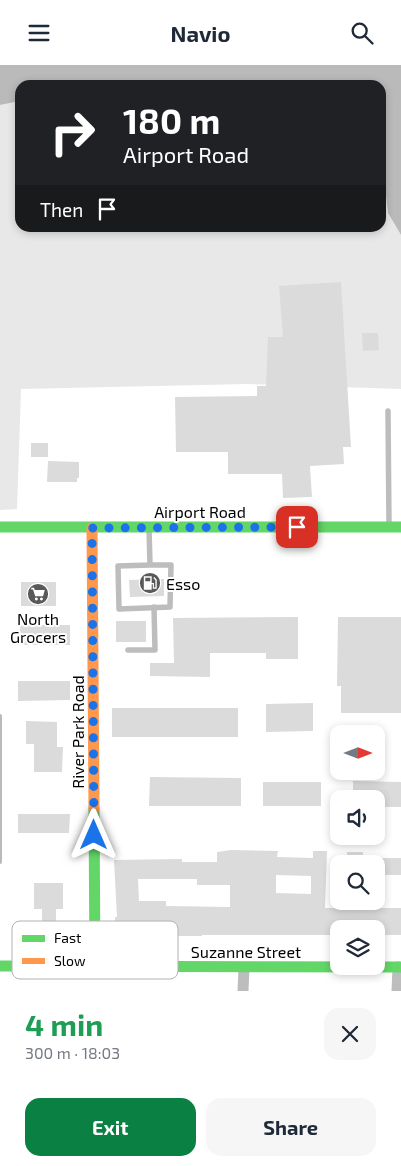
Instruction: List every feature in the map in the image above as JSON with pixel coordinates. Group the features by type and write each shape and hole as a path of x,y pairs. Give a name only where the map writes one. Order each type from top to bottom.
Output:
{"street":[{"name":"Airport Road","path":"0,527 401,527"},
{"name":"River Park Road","path":"92,528 95,921"},
{"name":"Suzanne Street","path":"178,967 400,967"},
{"path":"398,991 400,967"},
{"path":"243,991 244,968"}],"lane":[{"path":"388,411 389,527"},
{"path":"149,528 150,565"},
{"path":"150,565 171,565 170,607 119,609 118,566 150,565"},
{"path":"128,650 155,650 154,607"}],"shaded area":[{"path":"0,65 401,65 401,235 388,213 386,196 386,80 15,80 15,102 0,105"},
{"path":"15,102 15,232 386,232 386,193 388,213 401,235 401,389 247,384 21,389 17,509 0,510 0,105"}],"building":[{"path":"341,282 351,447 343,447 344,464 310,466 312,497 283,498 282,474 228,474 228,452 176,452 175,397 257,396 257,386 266,386 268,337 283,337 279,286"},
{"path":"362,333 378,333 379,350 363,351"},
{"path":"31,443 48,443 48,457 31,457"},
{"path":"48,461 79,462 79,478 77,478 77,482 47,482"},
{"path":"164,579 164,596 130,597 129,580"},
{"name":"North Grocers","path":"21,582 56,582 56,606 21,606"},
{"path":"298,617 298,659 266,659 266,653 210,653 210,677 150,676 150,663 174,663 173,618"},
{"path":"338,617 401,617 401,713 341,713 341,686 337,686"},
{"path":"116,621 146,621 146,642 116,642"},
{"path":"20,625 70,625 70,645 20,645"},
{"path":"18,681 70,681 70,700 18,701"},
{"path":"313,703 313,731 266,732 266,704"},
{"path":"112,708 238,708 238,737 112,737"},
{"path":"26,721 57,722 57,747 63,747 62,772 34,772 34,744 26,744"},
{"path":"150,777 241,778 241,806 149,806"},
{"path":"353,781 401,782 401,807 385,807 385,790 353,790"},
{"path":"263,782 321,782 321,806 263,806"},
{"path":"18,814 70,814 69,833 18,833"},
{"path":"231,850 278,851 277,857 313,858 313,851 327,851 325,908 330,908 330,910 385,910 385,908 401,908 401,935 385,935 385,920 330,920 330,935 202,936 178,936 178,921 115,921 115,917 117,917 114,860 182,859 182,862 217,862 217,852","holes":["276,875 311,876 311,894 276,893","138,879 197,879 197,885 230,885 230,907 166,906 166,901 139,901"]},
{"path":"347,852 363,852 363,855 347,855"},
{"path":"385,858 401,858 401,875 385,875"},
{"path":"34,883 63,883 63,909 56,909 56,921 42,921 42,909 34,909"}],"waterway":[{"path":"0,716 0,862"}],"traffic: fast":[{"path":"0,527 401,527"},
{"path":"94,809 95,921"},
{"path":"0,966 12,966"},
{"path":"178,966 401,967"}],"traffic: slow":[{"path":"92,528 94,809"}],"place":[{"name":"Esso","path":"150,583"},
{"name":"North Grocers","path":"38,594"}],"route":[{"path":"94,835 92,528 297,527"}]}
